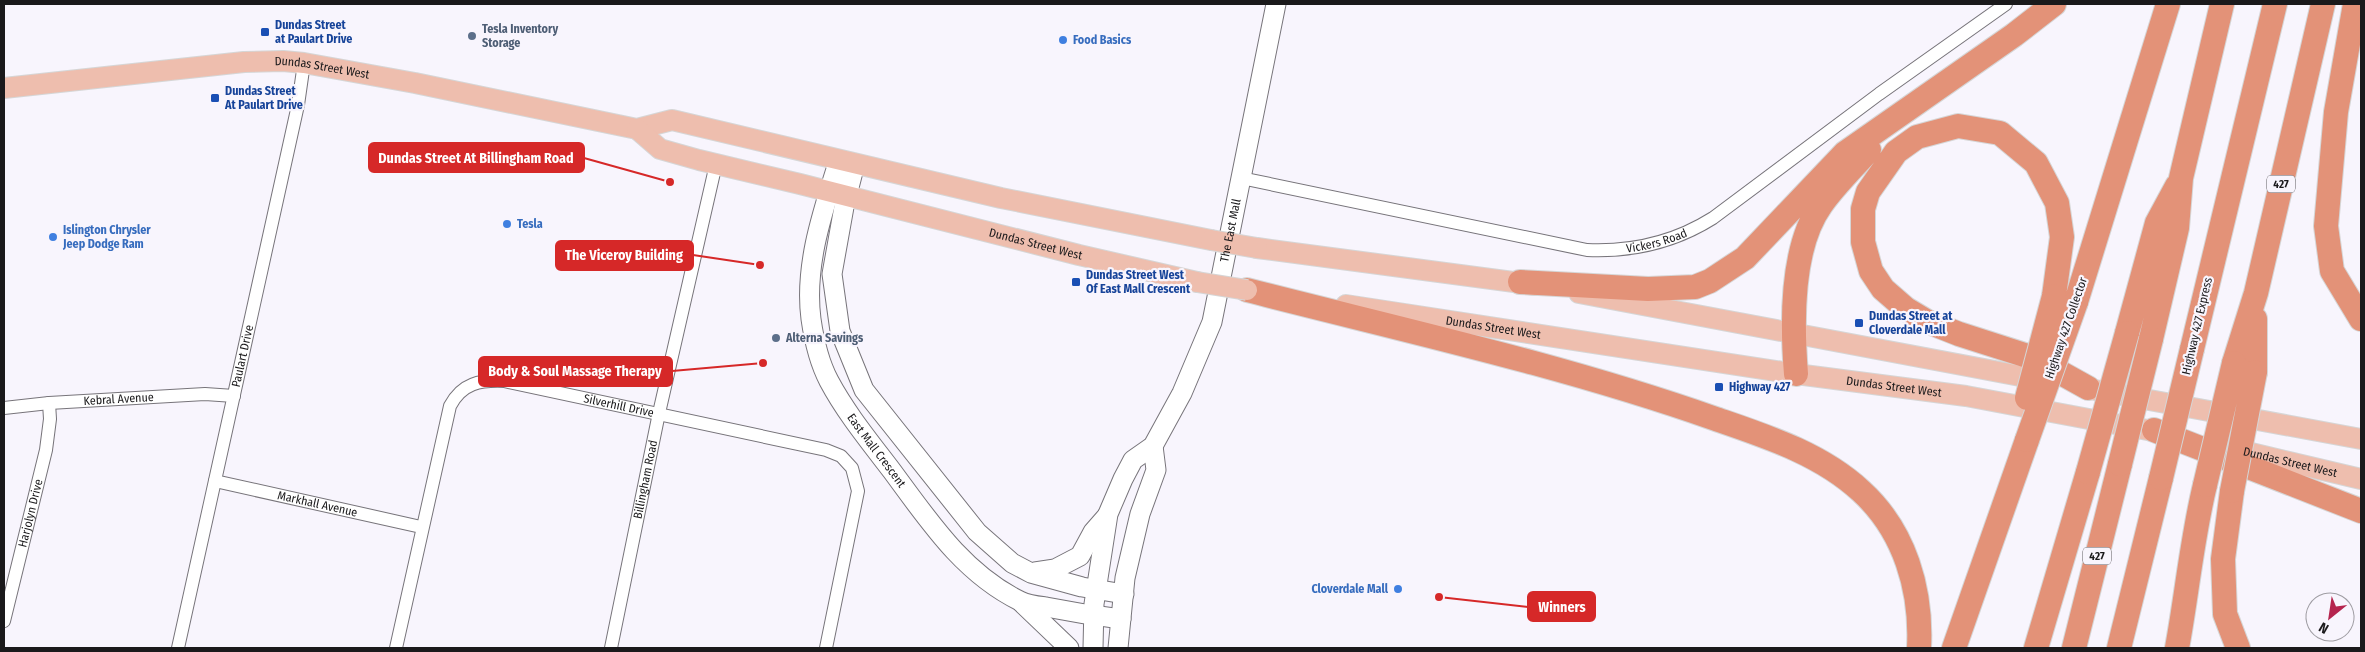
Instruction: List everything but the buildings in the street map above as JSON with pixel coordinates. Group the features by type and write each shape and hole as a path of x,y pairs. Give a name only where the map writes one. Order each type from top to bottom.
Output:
{"highway":[{"path":"1520,282 1648,289 1695,288 1710,281 1745,258 1845,153 2014,35 2054,4"},
{"name":"Highway 427 Collector","path":"1954,648 2007,495 2022,437 2065,299 2168,4"},
{"name":"427","path":"2074,648 2178,228 2181,178 2222,4"},
{"name":"Highway 427 Express","path":"2119,648 2275,4"},
{"name":"427","path":"2177,648 2188,589 2195,526 2205,485 2245,368 2256,293 2323,4"},
{"path":"2355,4 2336,112 2326,226 2332,271 2361,319"},
{"path":"1796,374 1793,333 1798,267 1806,237 1820,206 1898,116"},
{"path":"2065,299 2062,237 2056,203 2036,163 2000,134 1958,126 1917,137 1896,152 1868,192 1863,209 1864,242 1871,271 1882,289 1906,309 1926,321 1959,334 2034,358 2088,388"},
{"path":"2036,648 2088,472 2157,224 2181,178"},
{"path":"1247,290 1596,380 1756,433 1795,449 1849,481 1879,511 1904,553 1918,598 1920,622 1919,648"},
{"path":"2238,648 2225,614 2224,559 2245,368"},
{"path":"2154,430 2361,511"},
{"path":"2165,648 2177,585 2195,526"}],"main road":[{"name":"The East Mall","path":"1093,648 1093,615 1108,514 1123,478 1133,460 1153,446 1182,393 1212,322 1276,4"},
{"name":"Dundas Street West","path":"4,88 244,62 283,60 304,63 415,83 637,130 660,149 1070,253 1197,282 1796,374 1966,396 2154,430 2361,479"},
{"name":"Dundas Street West","path":"637,130 672,120 1001,198 1211,240 1256,248 1520,282 2361,439"},
{"name":"East Mall Crescent","path":"847,162 838,194 811,263 811,318 817,350 829,380 861,431 949,546 978,574 1022,602 1121,620"},
{"name":"East Mall Crescent","path":"838,194 832,274 840,331 864,390 977,532 1012,563 1031,573 1096,590 1124,594"},
{"path":"1118,648 1125,578 1140,514 1156,470 1153,446"},
{"path":"1031,573 1055,569 1080,556 1093,532 1108,514"},
{"path":"1022,602 1069,648"}],"street":[{"name":"Vickers Road","path":"1240,178 1587,250 1604,251 1663,243 1693,231 1713,218 1879,94 2006,4"},
{"name":"Paulart Drive","path":"178,648 298,105 304,63"},
{"name":"Billingham Road","path":"611,648 658,413 716,164"},
{"name":"Silverhill Drive","path":"396,648 450,406 460,391 472,383 485,380 504,381 813,446 841,456 852,468 858,491 826,648"},
{"name":"Kebral Avenue","path":"4,408 49,403 205,394 234,396"},
{"name":"Harjolyn Drive","path":"4,621 46,450 50,419 49,403"},
{"name":"Markhall Avenue","path":"215,481 422,527"}],"place":[{"name":"Dundas Street at Paulart Drive","path":"265,32"},
{"name":"Tesla Inventory Storage","path":"472,36"},
{"name":"Food Basics","path":"1063,40"},
{"name":"Dundas Street At Paulart Drive","path":"215,98"},
{"name":"Dundas Street At Billingham Road","path":"670,182"},
{"name":"Tesla","path":"507,224"},
{"name":"Islington Chrysler Jeep Dodge Ram","path":"53,237"},
{"name":"The Viceroy Building","path":"760,265"},
{"name":"Dundas Street West Of East Mall Crescent","path":"1076,282"},
{"name":"Dundas Street at Cloverdale Mall","path":"1859,323"},
{"name":"Alterna Savings","path":"776,338"},
{"name":"Body & Soul Massage Therapy","path":"763,363"},
{"name":"Highway 427","path":"1719,387"},
{"name":"Cloverdale Mall","path":"1398,589"},
{"name":"Winners","path":"1439,597"}]}
